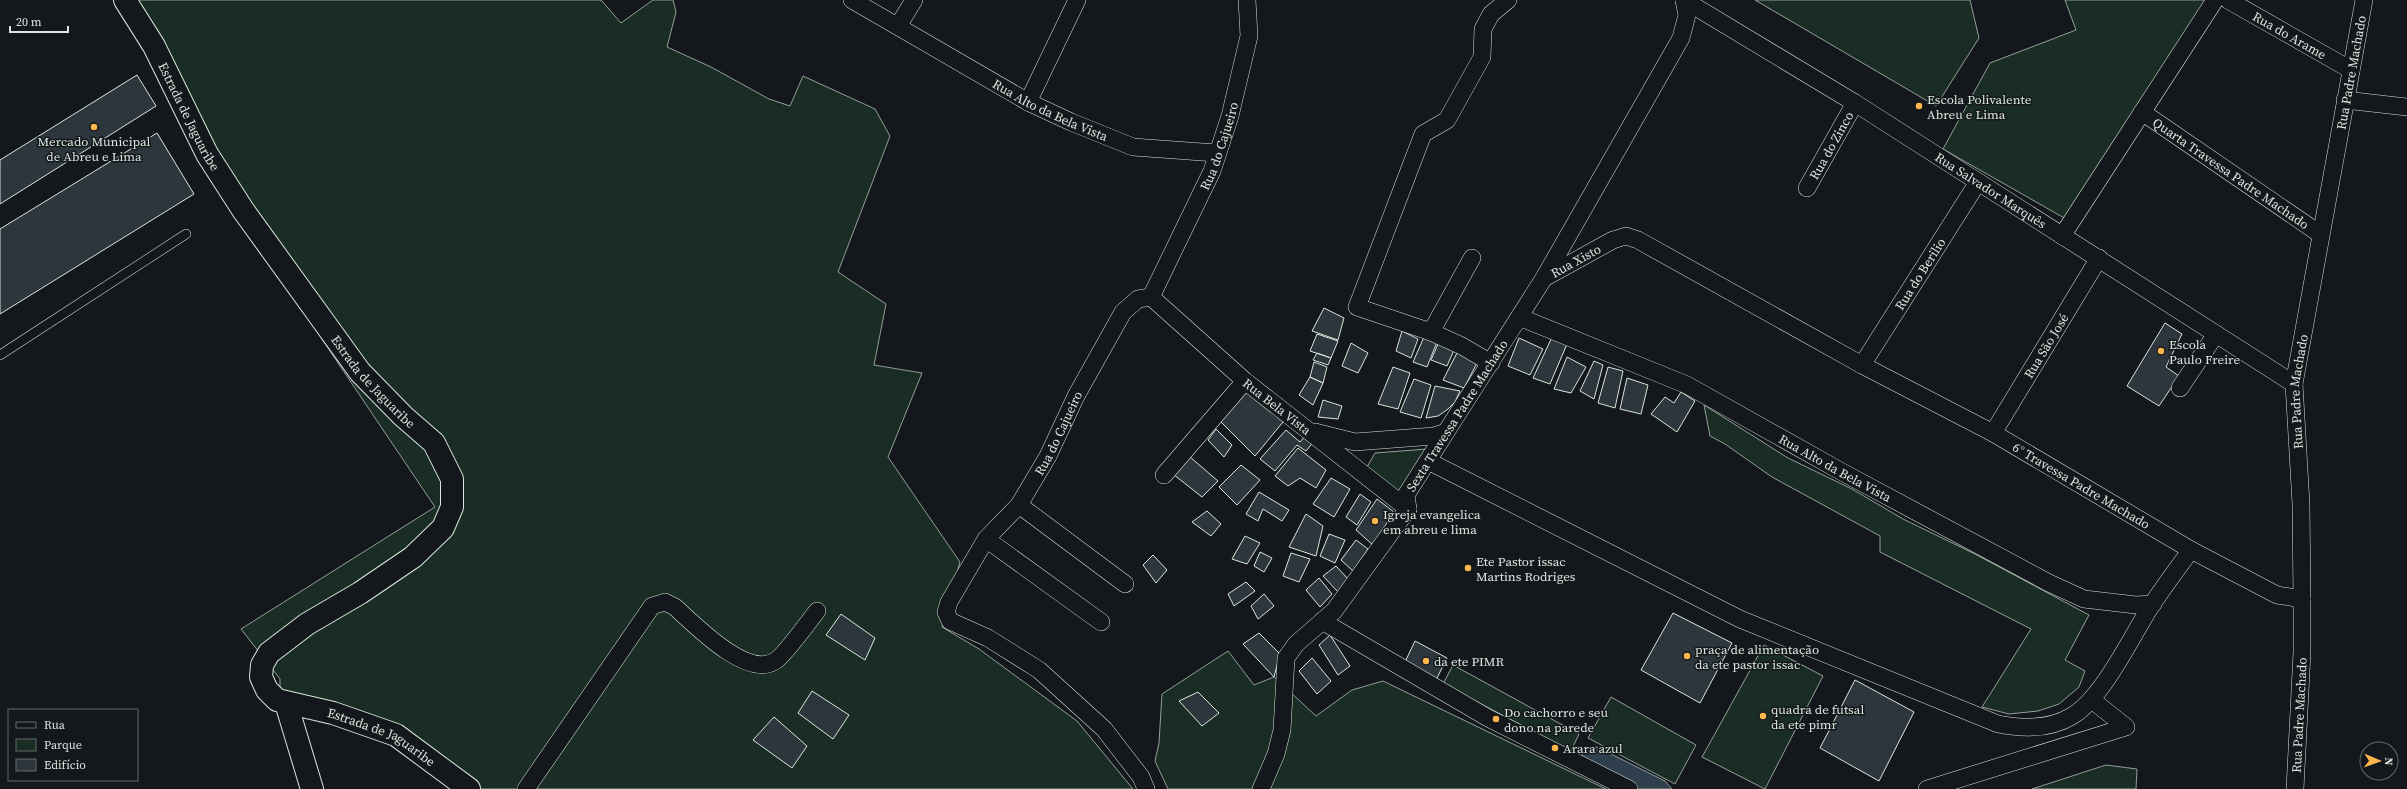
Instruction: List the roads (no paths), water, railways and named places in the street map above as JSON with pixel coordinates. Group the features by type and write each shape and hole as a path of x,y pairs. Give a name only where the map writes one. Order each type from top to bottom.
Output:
{"street":[{"name":"Estrada de Jaguaribe","path":"125,0 154,46 207,154 243,210 360,372 403,416 434,443 452,479 452,507 443,528 413,557 360,593 307,624 269,653 262,665 261,677 267,690 277,700 333,713 396,735 468,789"},
{"name":"Rua Alto da Bela Vista","path":"852,0 1028,102 1133,147 1216,153"},
{"path":"898,26 914,0"},
{"path":"1028,102 1077,0"},
{"name":"Rua do Cajueiro","path":"1146,789 1141,777 1104,729 1039,670 988,638 950,621 946,612 949,602 986,539 1019,505 1048,456 1076,396 1123,312 1138,299 1151,297 1212,171 1216,153 1230,116 1248,36 1247,0"},
{"path":"1491,363 1462,346 1431,332 1357,307 1423,134 1447,120 1482,57 1483,29 1491,14 1508,0"},
{"name":"Rua Xisto","path":"1544,278 1681,38 1687,15 1684,0"},
{"name":"Rua Salvador Marquês","path":"1684,0 1855,103 2294,384"},
{"path":"2062,236 2215,0"},
{"name":"Rua do Arame","path":"2228,0 2350,70"},
{"name":"Rua Padre Machado","path":"2295,789 2302,598 2302,504 2294,384 2320,234 2364,0"},
{"path":"2345,100 2407,107"},
{"name":"Rua do Zinco","path":"1807,188 1855,103"},
{"name":"Quarta Travessa Padre Machado","path":"2142,112 2320,234"},
{"name":"Rua do Berilio","path":"1862,365 1978,182"},
{"name":"Rua Xisto","path":"1544,278 1613,240 1626,236 1638,240 1862,365"},
{"path":"1431,332 1472,258"},
{"name":"Rua São José","path":"1993,433 2099,258"},
{"name":"Sexta Travessa Padre Machado","path":"1261,789 1276,754 1282,730 1286,658 1296,644 1328,616 1408,509 1406,494 1544,278"},
{"name":"Rua Bela Vista","path":"1151,297 1245,381 1408,509"},
{"name":"Rua Alto da Bela Vista","path":"1519,317 1687,385 1850,476 2077,596 2084,599 2136,605 2153,604"},
{"path":"2180,388 2216,334"},
{"name":"6° Travessa Padre Machado","path":"1862,365 1993,433 2191,550 2277,595 2302,598"},
{"path":"1164,475 1245,381"},
{"path":"1308,430 1355,442 1434,436 1446,432"},
{"path":"1428,461 1740,619 1998,724 2017,728 2038,728 2063,721 2092,700 2153,604 2191,550"},
{"path":"1019,505 1126,584"},
{"path":"986,539 1101,622"},
{"path":"526,789 652,606 665,602 675,607 740,660 756,665 776,661 817,611"},
{"path":"1328,616 1488,718 1629,789"},
{"path":"1927,789 2126,727 2092,700"},
{"path":"286,703 312,789"}],"lane":[{"path":"0,355 186,234"}],"water":[{"path":"1597,747 1665,781 1672,789 1634,789 1581,757 1586,748"}],"place":[{"name":"Escola Polivalente Abreu e Lima","path":"1919,106"},
{"name":"Mercado Municipal de Abreu e Lima","path":"94,127"},
{"name":"Escola Paulo Freire","path":"2161,351"},
{"name":"Igreja evangelica em abreu e lima","path":"1375,521"},
{"name":"Ete Pastor issac Martins Rodriges","path":"1468,568"},
{"name":"praça de alimentação da ete pastor issac","path":"1687,656"},
{"name":"da ete PIMR","path":"1426,661"},
{"name":"quadra de futsal da ete pimr","path":"1763,716"},
{"name":"Do cachorro e seu dono na parede","path":"1496,719"},
{"name":"Arara azul","path":"1555,748"}]}
